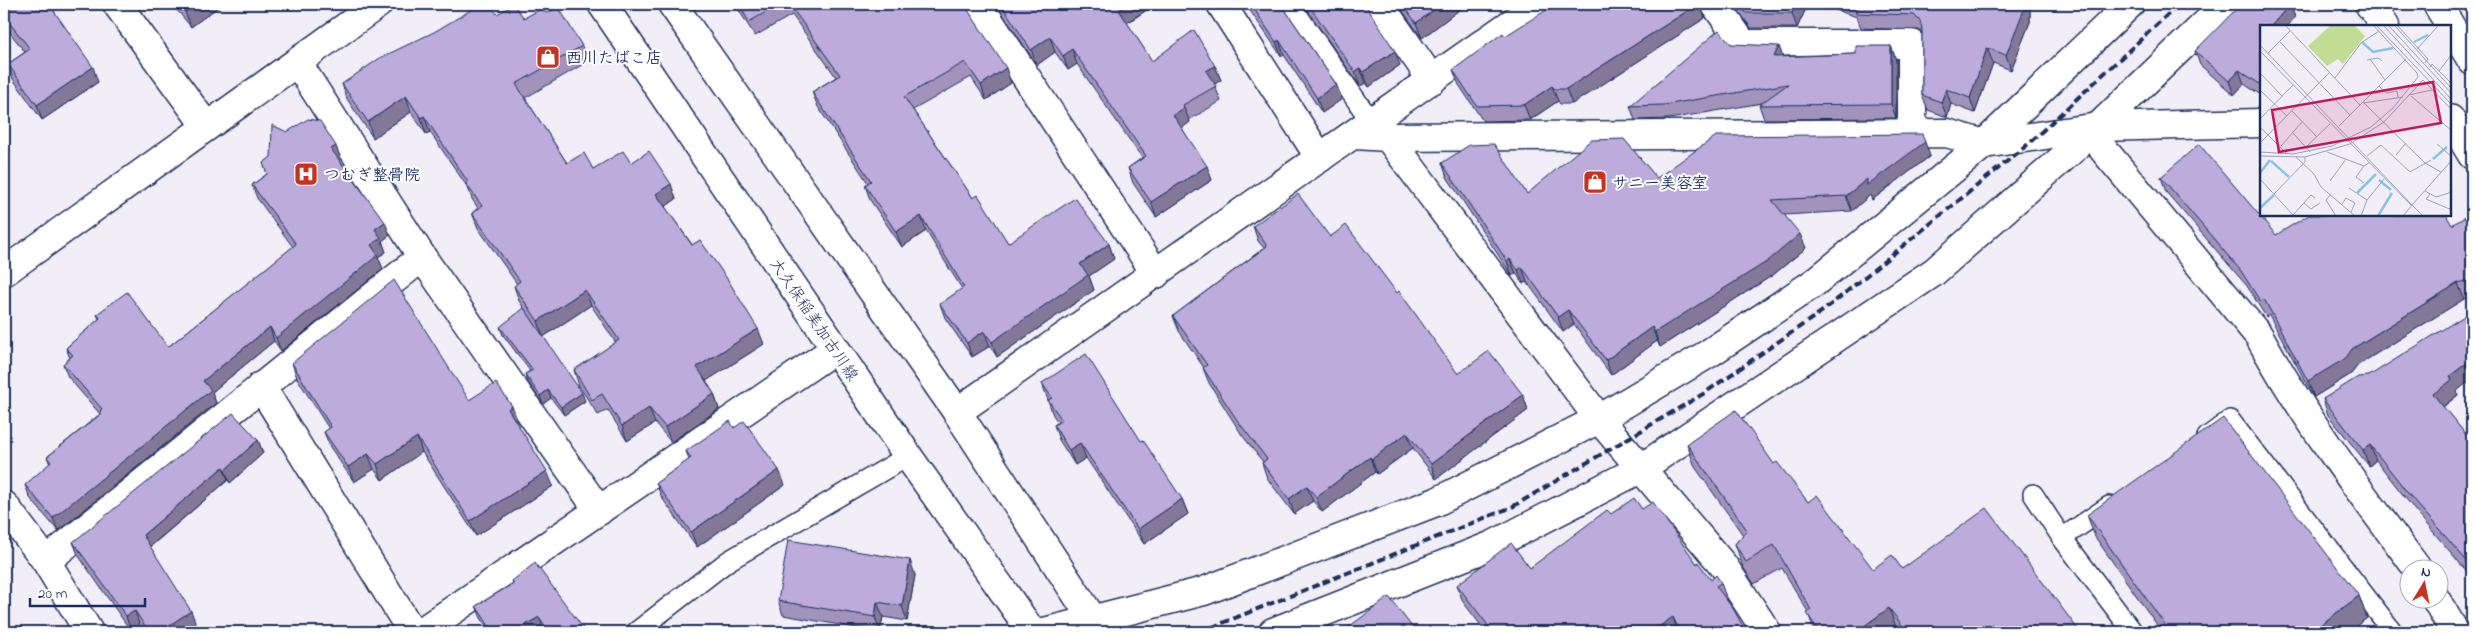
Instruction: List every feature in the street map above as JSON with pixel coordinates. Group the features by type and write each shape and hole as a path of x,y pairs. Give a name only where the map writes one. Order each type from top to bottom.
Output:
{"street":[{"path":"117,4 206,126"},
{"path":"4,272 378,4"},
{"name":"大久保稲美加古川線","path":"602,4 908,456 1032,632"},
{"path":"672,4 957,412 1096,626"},
{"path":"978,4 1156,274"},
{"path":"1220,4 1320,158"},
{"path":"1379,4 1432,80"},
{"path":"957,412 1320,158 1371,132 1432,80 1539,4"},
{"path":"1715,4 1743,44 1912,44 1912,133"},
{"path":"1044,632 1096,626 1204,591 1436,502 1599,419 1708,354 1814,283 1984,144 2130,4"},
{"path":"1273,632 1493,545 1640,469 1934,272 2100,138 2226,4"},
{"path":"2369,4 2384,25"},
{"path":"2437,4 2450,25"},
{"path":"2451,27 2472,61"},
{"path":"297,62 422,257 599,511"},
{"path":"2451,119 2472,119"},
{"path":"2451,121 2472,155"},
{"path":"1371,132 1947,133 1984,144 2100,138 2260,123"},
{"path":"1371,132 1599,419 1723,565 1767,632"},
{"path":"2100,138 2259,336 2276,368 2316,409 2326,446 2410,558"},
{"path":"46,561 422,257"},
{"path":"421,632 835,349"},
{"path":"261,386 412,632"},
{"path":"4,505 46,561 89,632"},
{"path":"2441,608 2455,632"}],"lane":[{"path":"1290,4 1371,132"},
{"path":"2190,448 2230,420 2394,632"},
{"path":"636,632 728,562 908,456"},
{"path":"2062,538 2126,493"},
{"path":"2033,494 2062,538 2133,632"}],"building":[{"path":"4,4 49,4 93,67 37,105 8,64 30,49 4,16"},
{"path":"179,4 197,4 185,12"},
{"path":"481,4 490,4 497,14 514,5 524,18 541,9 546,13 559,8 582,46 516,84 567,163 584,153 593,169 623,151 631,163 649,151 671,184 656,194 692,245 700,240 728,280 758,329 697,367 714,394 665,427 649,408 622,426 602,394 592,400 574,370 619,340 585,290 538,321 514,286 520,281 472,213 482,206 466,184 468,182 424,116 421,118 406,96 368,122 342,84 380,58 434,32"},
{"path":"739,4 780,4 749,22"},
{"path":"789,4 964,4 1006,68 981,85 965,62 904,97 973,198 978,195 1008,243 1075,198 1109,244 1080,264 1088,275 992,342 984,331 967,343 940,304 964,287 921,216 896,232 865,185 871,181 812,92 840,75"},
{"path":"1001,4 1128,4 1119,10 1152,61 1194,30 1215,66 1206,71 1216,86 1183,105 1184,108 1173,115 1207,166 1151,202 1128,168 1146,156 1072,49 1063,56 1050,37 1031,50"},
{"path":"1251,4 1281,4 1336,84 1317,98 1279,40 1276,42"},
{"path":"1308,4 1365,4 1395,51 1363,72 1360,68 1355,72"},
{"path":"1403,4 1442,4 1416,23"},
{"path":"1556,4 1698,4 1566,89 1555,89 1552,86 1524,105 1477,106 1453,70 1503,33 1505,36"},
{"path":"1739,4 1796,4 1792,13 1746,13"},
{"path":"1856,4 2025,4 2025,7 2006,55 1987,48 1970,98 1946,89 1941,102 1922,95 1922,29 1920,21 1914,15 1856,13"},
{"path":"2241,4 2290,4 2272,25 2260,25 2260,84 2239,70 2229,81 2195,51"},
{"path":"1719,30 1731,44 1779,46 1774,57 1856,54 1856,46 1891,46 1891,104 1759,105 1788,84 1664,105 1630,106"},
{"path":"308,119 320,121 336,146 331,149 385,222 375,229 381,238 371,245 378,255 276,338 270,327 203,381 211,390 53,518 25,485 51,462 47,457 102,413 100,411 102,409 63,364 73,355 66,348 100,318 97,314 127,292 168,347 296,244 252,185 267,174 263,163 271,157 272,125 287,132"},
{"path":"1922,134 1925,142 1867,185 1867,179 1846,196 1772,200 1800,234 1768,261 1655,332 1652,327 1606,360 1568,310 1558,317 1522,267 1518,270 1510,259 1507,261 1442,163 1469,145 1494,144 1527,194 1591,140 1624,139 1657,178 1716,136"},
{"path":"2199,144 2276,235 2307,216 2447,216 2452,225 2465,217 2472,230 2472,282 2458,283 2352,349 2346,358 2308,381 2264,299 2260,301 2241,271 2161,177"},
{"path":"1298,194 1330,237 1346,225 1397,293 1399,291 1458,374 1489,351 1523,395 1431,464 1407,433 1372,459 1370,457 1316,497 1307,486 1289,499 1262,463 1267,459 1237,420 1203,368 1207,365 1173,316 1267,246 1253,226"},
{"path":"394,280 469,400 496,383 512,406 508,409 547,471 470,521 417,437 377,464 368,454 348,467 324,432 331,427 292,363"},
{"path":"524,308 582,393 561,407 548,390 540,396 525,374 533,370 500,327"},
{"path":"2472,311 2472,359 2450,376 2452,380 2433,394 2472,442 2472,553 2465,559 2411,497 2370,445 2363,450 2323,399 2358,377 2369,376"},
{"path":"1086,354 1141,441 1143,440 1182,499 1138,529 1080,443 1069,450 1054,425 1062,420 1048,400 1052,398 1042,383"},
{"path":"1736,410 1774,464 1777,462 1808,502 1817,495 1873,569 1892,555 1902,569 1987,508 2080,632 1907,632 1889,608 1856,632 1819,632 1807,613 1811,610 1774,545 1746,562 1735,544 1747,530 1687,444"},
{"path":"233,413 258,440 225,470 223,467 143,535 191,611 159,632 149,632 135,611 126,616 73,542"},
{"path":"2223,418 2359,596 2311,632 2170,632 2087,515"},
{"path":"730,421 734,428 744,421 779,470 691,532 656,483 691,458 686,451"},
{"path":"1634,498 1642,509 1653,502 1697,564 1698,562 1711,580 1716,575 1721,583 1716,586 1734,610 1746,632 1680,632 1673,617 1651,632 1493,632 1457,585 1511,543 1530,568 1607,510 1611,514"},
{"path":"788,540 910,560 902,606 877,602 875,617 778,601"},
{"path":"535,563 586,632 550,632 539,617 514,632 493,632 476,606 514,583 512,581"},
{"path":"1389,597 1416,632 1342,632"}],"railway":[{"path":"1200,632 1512,507 1703,394 1824,310 2026,146 2179,4"}],"place":[{"name":"西川たばこ店","path":"548,57"},
{"name":"つむぎ整骨院","path":"306,174"},
{"name":"サニー美容室","path":"1595,182"}]}
